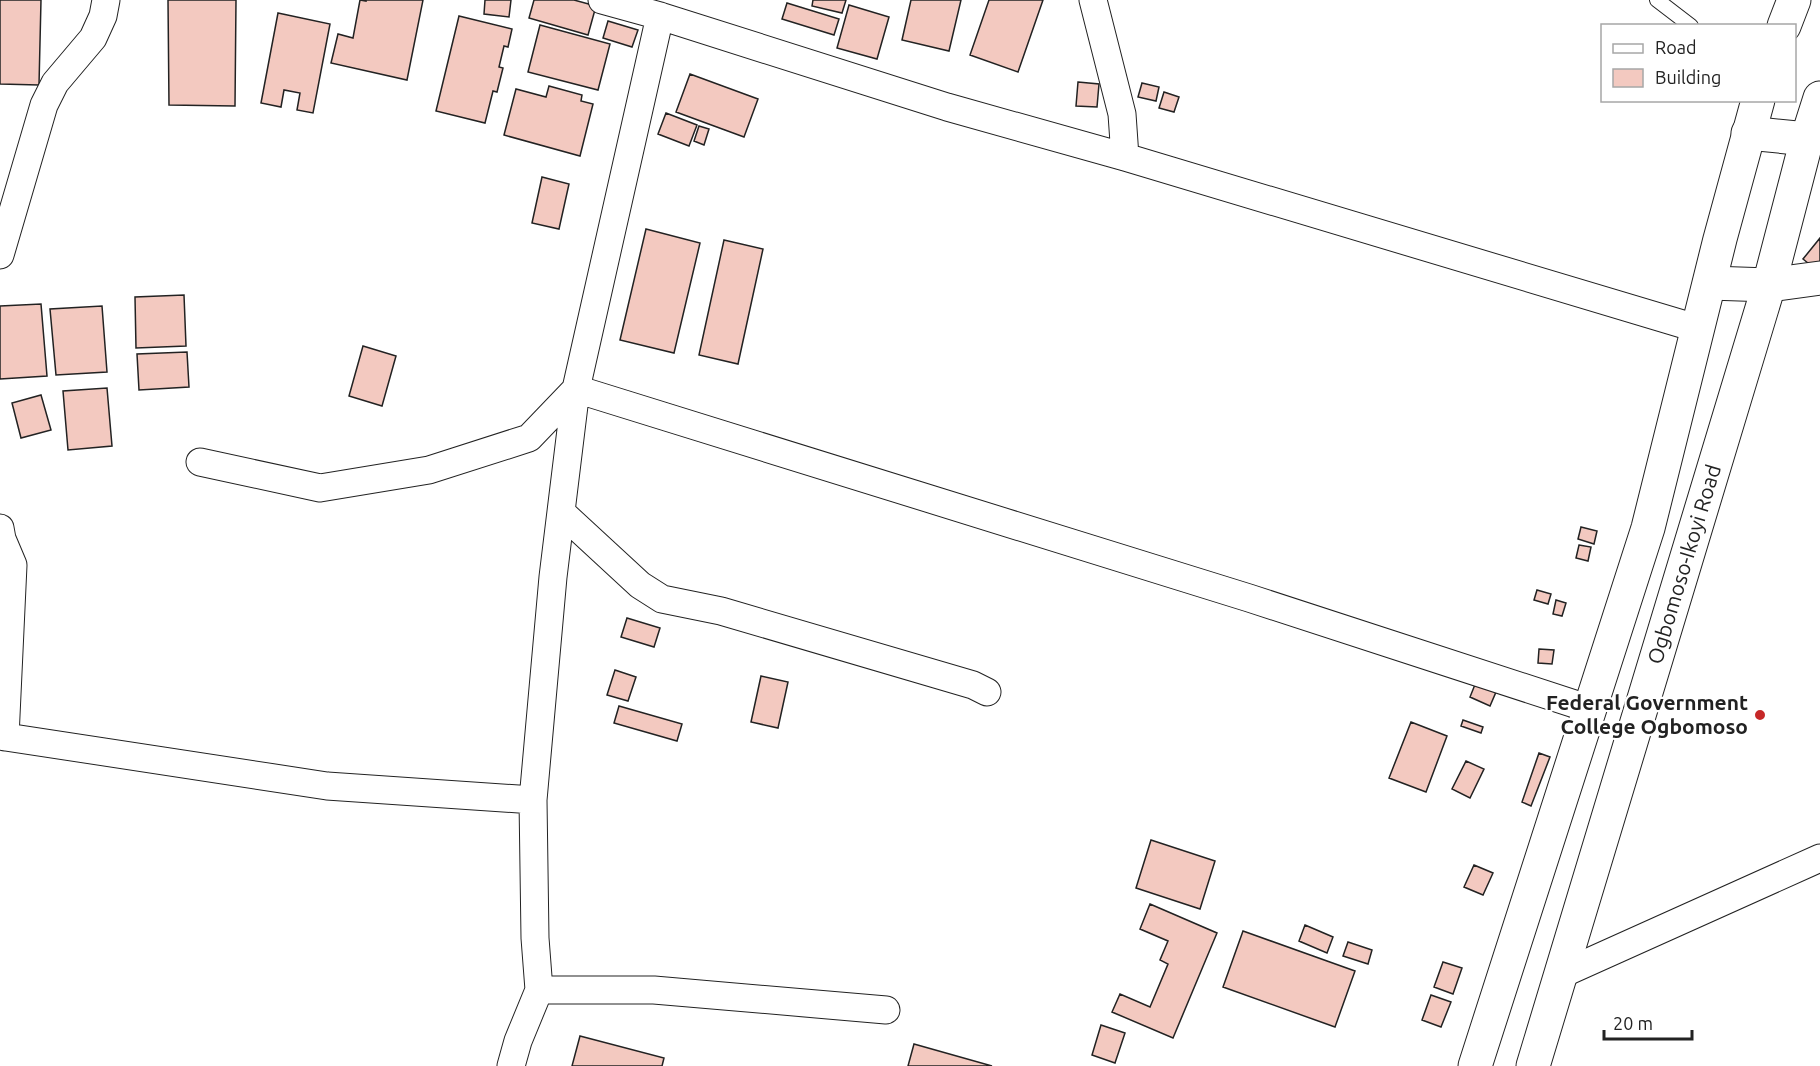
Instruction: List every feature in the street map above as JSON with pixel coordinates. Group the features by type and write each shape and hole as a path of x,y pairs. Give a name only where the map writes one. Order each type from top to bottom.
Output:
{"main road":[{"path":"1785,24 1794,0"},
{"name":"Ogbomoso-Ikoyi Road","path":"1533,1066 1814,138 1820,98"},
{"path":"1474,1066 1648,528 1757,102"},
{"path":"1748,133 1814,138"},
{"path":"1710,283 1769,285 1820,278"}],"street":[{"path":"0,255 44,105 55,83 93,38 103,16 106,0"},
{"path":"602,0 660,16 947,107 1125,157 1699,329"},
{"path":"1093,0 1122,114 1125,157"},
{"path":"511,1066 518,1041 539,990 535,938 533,800 553,577 576,389 660,16"},
{"path":"200,462 320,488 429,470 529,438 576,389"},
{"path":"576,389 1249,598 1590,709"},
{"path":"561,513 640,585 662,598 721,610 973,685 987,692"},
{"path":"0,528 13,565 3,737 327,786 533,800"},
{"path":"1562,974 1820,858"},
{"path":"539,990 654,990 886,1010"}],"lane":[{"path":"1657,0 1688,24"}],"building":[{"path":"0,0 41,0 39,85 0,84"},
{"path":"168,0 236,0 235,106 169,105"},
{"path":"360,0 423,0 407,80 331,63 338,34 353,38"},
{"path":"485,0 511,0 509,17 484,14"},
{"path":"534,0 574,0 596,6 588,35 529,18"},
{"path":"813,0 846,0 842,13 812,6"},
{"path":"911,0 961,0 949,51 902,40"},
{"path":"989,0 1043,0 1018,72 970,55"},
{"path":"787,3 839,19 834,35 782,19"},
{"path":"849,5 889,17 877,59 837,48"},
{"path":"278,13 330,24 313,113 297,110 300,93 284,90 281,107 261,103"},
{"path":"459,16 512,29 508,47 504,46 499,67 503,68 497,92 493,91 485,123 436,111"},
{"path":"608,21 638,30 632,47 603,38"},
{"path":"540,25 610,44 598,90 528,72"},
{"path":"690,74 758,99 744,137 676,112"},
{"path":"1078,82 1099,84 1097,107 1076,106"},
{"path":"1142,83 1159,87 1156,101 1138,97"},
{"path":"549,86 582,95 581,101 593,104 580,156 504,135 516,89 546,97"},
{"path":"1164,92 1179,97 1174,112 1159,108"},
{"path":"666,113 697,125 689,146 658,134"},
{"path":"699,126 709,129 704,145 694,141"},
{"path":"542,177 569,184 559,229 532,223"},
{"path":"646,229 700,243 674,353 620,340"},
{"path":"1820,238 1820,261 1814,268 1803,259"},
{"path":"724,240 763,249 738,364 699,355"},
{"path":"184,295 186,346 136,348 135,297"},
{"path":"41,304 47,376 0,379 0,306"},
{"path":"102,306 107,372 56,375 50,309"},
{"path":"363,346 396,356 382,406 349,396"},
{"path":"187,352 189,387 139,390 137,354"},
{"path":"107,388 112,446 68,450 63,391"},
{"path":"41,395 51,430 21,438 12,403"},
{"path":"1581,527 1597,531 1594,544 1578,539"},
{"path":"1579,545 1591,547 1588,561 1576,558"},
{"path":"1537,590 1551,594 1548,604 1534,600"},
{"path":"1556,600 1566,603 1562,616 1553,614"},
{"path":"627,618 660,628 654,647 621,637"},
{"path":"1539,649 1554,650 1552,664 1538,663"},
{"path":"615,670 636,677 628,701 607,695"},
{"path":"761,676 788,682 778,728 751,722"},
{"path":"1476,682 1496,692 1490,706 1470,697"},
{"path":"619,706 682,724 677,741 614,723"},
{"path":"1463,720 1483,727 1481,733 1461,726"},
{"path":"1411,722 1447,736 1426,792 1389,778"},
{"path":"1539,753 1550,757 1531,806 1522,802"},
{"path":"1466,761 1484,769 1470,798 1452,789"},
{"path":"1151,840 1215,861 1200,909 1136,888"},
{"path":"1474,865 1493,873 1483,895 1464,887"},
{"path":"1150,904 1217,933 1173,1038 1112,1012 1120,994 1150,1007 1168,964 1160,960 1168,941 1140,929"},
{"path":"1305,925 1333,937 1327,953 1299,941"},
{"path":"1243,931 1355,971 1335,1027 1223,987"},
{"path":"1348,942 1372,950 1368,964 1343,956"},
{"path":"1443,962 1462,968 1453,994 1434,987"},
{"path":"1431,995 1451,1002 1441,1027 1422,1020"},
{"path":"1101,1025 1125,1033 1115,1063 1092,1055"},
{"path":"580,1036 664,1058 662,1066 572,1066"},
{"path":"914,1044 992,1066 908,1066"}],"place":[{"name":"Federal Government College Ogbomoso","path":"1760,715"}]}
